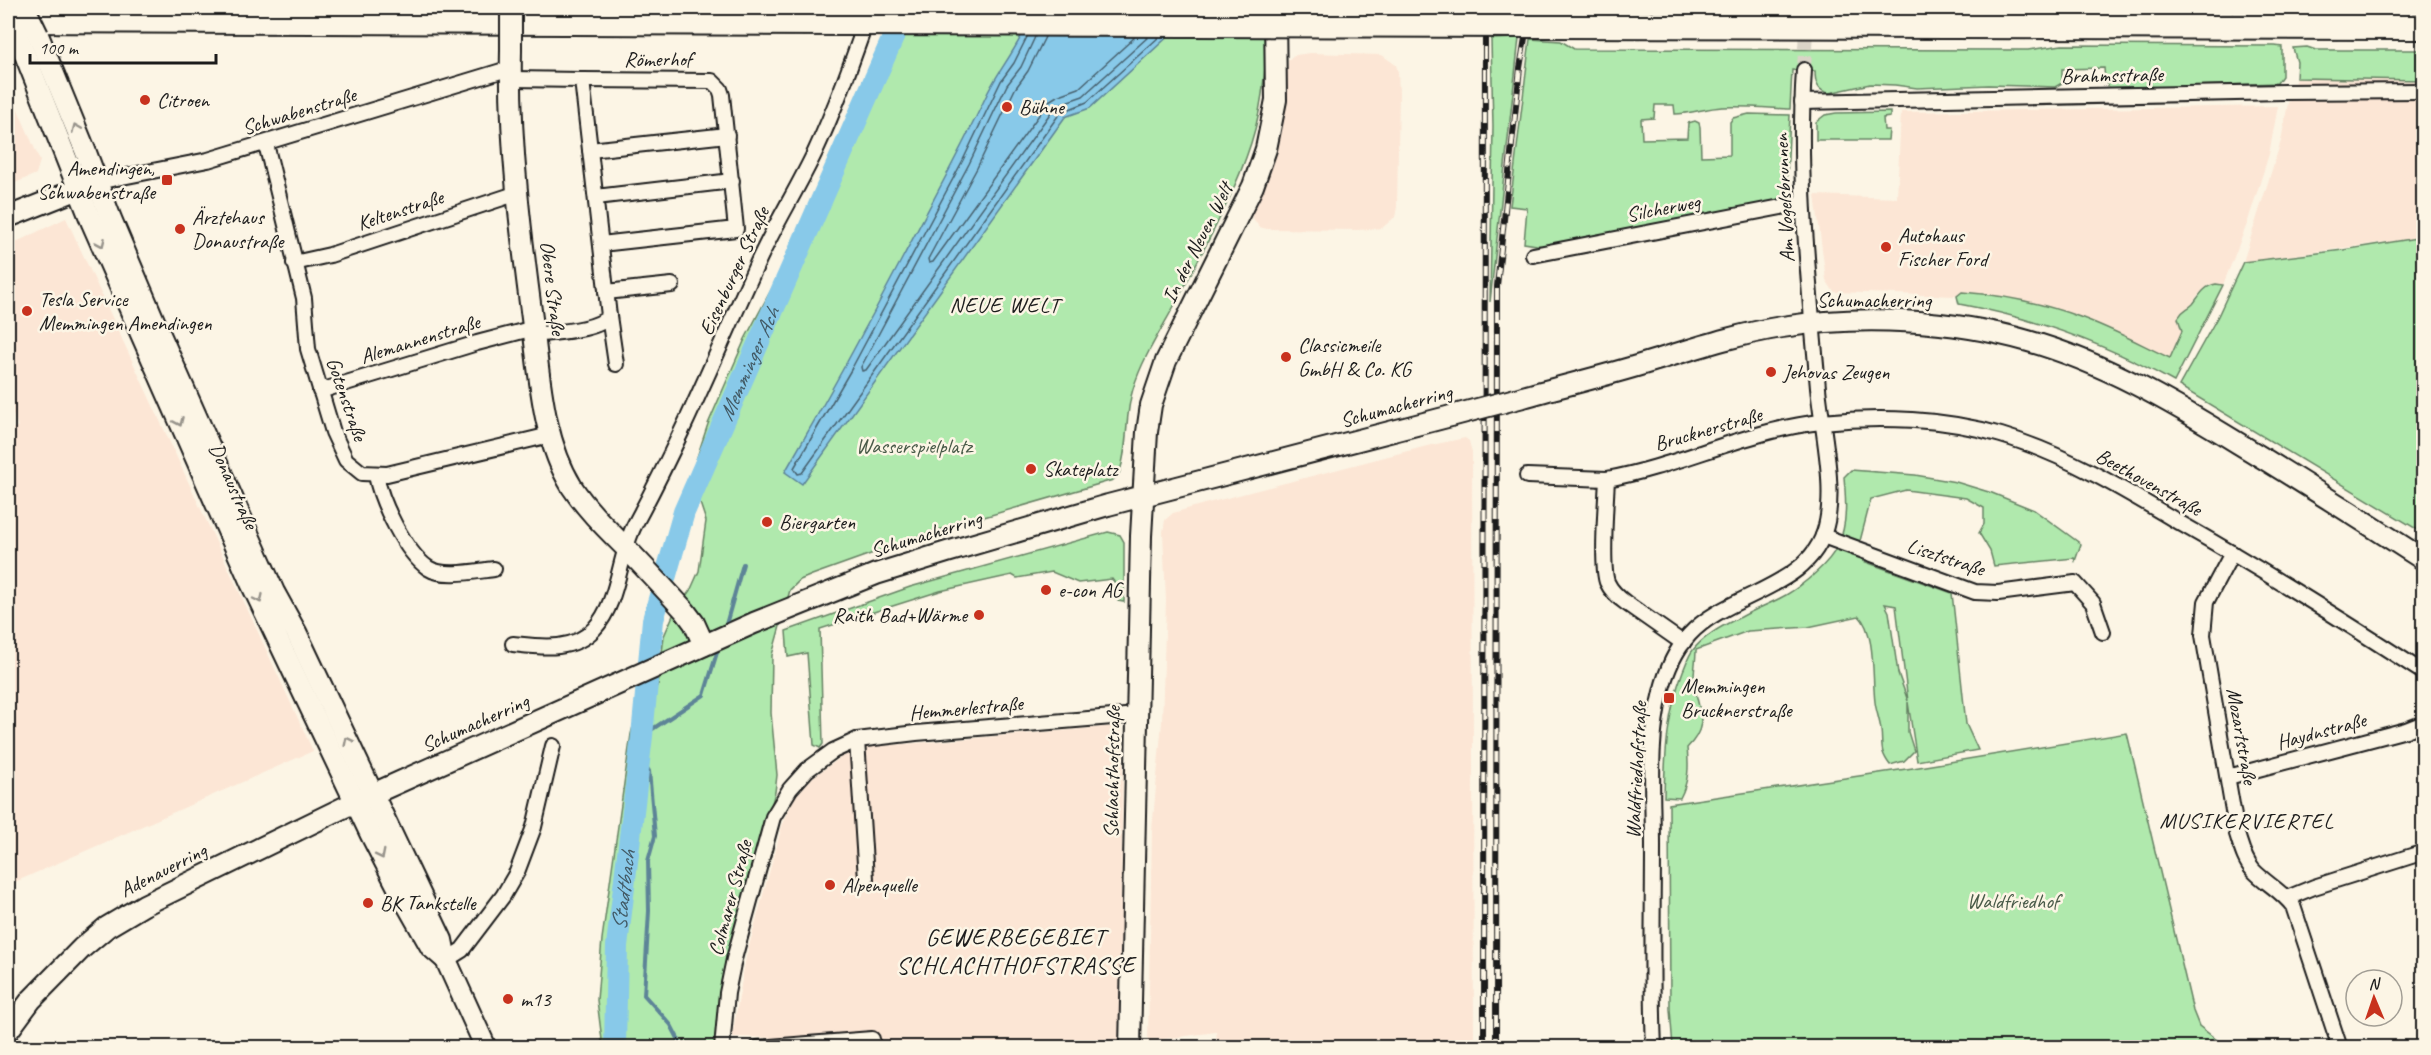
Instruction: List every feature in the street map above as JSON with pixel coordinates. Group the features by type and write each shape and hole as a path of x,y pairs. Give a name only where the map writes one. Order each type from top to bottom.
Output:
{"highway":[{"path":"8,17 849,22 2424,26"}],"street":[{"name":"Donaustraße","path":"25,8 29,39 78,189 219,514 364,798 442,940 446,960 486,1047"},
{"name":"Obere Straße","path":"512,8 511,66 518,194 534,332 550,435 558,460 573,488 607,530 667,592 710,643"},
{"name":"Eisenburger Straße","path":"626,548 634,526 660,481 689,418 757,263 815,152 846,81 871,8"},
{"name":"In der Neuen Welt","path":"1142,497 1146,432 1151,405 1166,361 1253,186 1266,149 1276,100 1275,8"},
{"name":"Donaustraße","path":"8,17 29,39 97,182 154,320 274,592 296,632 364,798"},
{"name":"Römerhof","path":"511,66 582,80 712,81 720,89 736,229 601,244"},
{"name":"Schwabenstraße","path":"97,182 208,160 266,144 511,66"},
{"name":"Am Vogelsbrunnen","path":"1804,70 1802,203 1813,323"},
{"path":"582,80 616,364"},
{"name":"Brahmsstraße","path":"1802,102 2274,92 2424,92"},
{"path":"590,150 727,135"},
{"name":"Gotenstraße","path":"266,144 303,298 308,349 333,432 346,460 362,473 376,475"},
{"path":"596,197 732,181"},
{"path":"8,217 97,182"},
{"name":"Keltenstraße","path":"294,263 330,255 518,194"},
{"name":"Silcherweg","path":"1533,255 1802,203"},
{"path":"606,292 672,285"},
{"path":"534,332 590,327 600,324 609,316"},
{"name":"Schumacherring","path":"364,798 754,622 886,571 1142,497 1523,397 1724,340 1779,327 1813,323 1844,321 1946,325 2028,341 2063,353 2184,410 2325,495 2424,560"},
{"name":"Waldfriedhofstraße","path":"1654,1047 1654,747 1661,691 1673,660 1683,643 1706,620 1793,573 1810,559 1823,536 1829,511 1813,323"},
{"name":"Alemannenstraße","path":"320,391 477,343 534,332"},
{"name":"Beethovenstraße","path":"1822,422 1926,421 2000,435 2032,446 2101,478 2232,553 2317,604 2424,673"},
{"name":"Brucknerstraße","path":"1527,476 1607,479 1786,428 1822,422"},
{"path":"494,569 458,574 429,569 396,528 380,496 376,475 550,435"},
{"path":"1607,479 1605,563 1607,582 1617,596 1683,643"},
{"name":"Schlachthofstraße","path":"1130,1047 1142,497"},
{"name":"Lisztstraße","path":"1823,536 1975,592 1998,593 2075,583 2093,603 2103,632"},
{"path":"513,644 541,648 564,646 595,628 611,601 626,548"},
{"name":"Mozartstraße","path":"2232,553 2206,602 2203,635 2237,834 2252,869 2288,898 2293,906 2340,1047"},
{"name":"Hemmerlestraße","path":"807,770 833,751 857,740 1137,715"},
{"name":"Haydnstraße","path":"2228,777 2406,730 2424,723"},
{"path":"857,740 866,879"},
{"path":"446,960 462,950 503,896 517,872 534,827 553,746"},
{"name":"Colmarer Straße","path":"722,1047 736,949 774,817 790,789 807,770"},
{"name":"Adenauerring","path":"8,1031 56,972 107,927 182,885 364,798"},
{"path":"2288,898 2313,887 2424,852"},
{"path":"758,1047 872,1039"}],"shaded area":[{"path":"1310,53 1382,55 1396,65 1399,93 1397,207 1395,217 1382,228 1267,229 1259,227 1251,215 1271,170 1283,126 1288,60 1296,55"},
{"path":"2296,78 2423,80 2423,237 2243,262 2281,141 2288,103"},
{"path":"8,86 40,161 36,174 8,186"},
{"path":"2278,106 2269,154 2247,224 2223,285 2209,285 2197,296 2179,325 2182,331 2170,358 2081,317 2025,301 1962,292 1957,296 1834,292 1826,280 1815,195 1897,198 1901,112"},
{"path":"66,218 313,751 8,885 8,431 18,426 8,403 8,246"},
{"path":"1465,438 1469,441 1472,452 1474,1047 1218,1047 1216,1032 1148,1041 1152,830 1162,722 1166,601 1163,532 1165,520 1173,513 1204,504"},
{"path":"1116,726 1120,728 1122,734 1123,765 1119,1047 793,1048 789,1038 732,1037 746,957 784,819 795,797 813,777 843,756 870,747"}],"green space":[{"name":"Wasserspielplatz","path":"898,8 1267,8 1264,76 1256,127 1228,201 1137,377 1128,410 1122,464 1119,474 1113,480 932,532 812,575 800,580 790,590 772,655 771,713 777,775 775,792 723,984 715,1047 603,1048 597,1000 602,939 631,734 638,708 658,685 664,636 674,613 691,589 699,571 706,521 698,497 693,469 708,424 745,339 868,103"},
{"path":"1519,38 1490,302 1493,126 1491,39"},
{"path":"1530,39 1561,41 1574,49 2028,50 2062,45 2275,46 2282,47 2282,76 2277,83 2110,89 2105,80 2104,68 2062,69 2062,83 2055,87 1989,85 1917,88 1870,84 1829,93 1817,85 1815,71 1792,70 1790,109 1722,107 1675,114 1674,105 1655,105 1654,118 1641,119 1642,139 1687,138 1688,123 1695,121 1699,123 1701,156 1730,155 1730,122 1733,118 1749,114 1790,115 1786,199 1708,216 1543,246 1524,243 1527,208 1510,206"},
{"path":"2307,47 2316,50 2423,50 2423,80 2296,78 2297,62 2293,48"},
{"path":"1890,112 1890,117 1883,118 1884,130 1889,130 1888,140 1816,140 1816,122 1825,115"},
{"path":"2424,237 2423,533 2179,386 2218,316 2243,262"},
{"path":"2216,284 2223,285 2174,382 2096,344 2070,334 2015,317 1959,304 1957,296 1962,292 1992,295 2051,308 2103,326 2170,358 2182,331 2178,318 2205,289"},
{"path":"1851,470 1915,475 1956,482 1992,493 2034,510 2081,544 2075,561 2074,558 1994,566 1990,551 1979,533 1984,524 1984,508 1966,498 1906,490 1871,499 1860,541 1863,561 1952,593 1966,724 1978,750 1917,761 1908,702 1908,732 1914,751 1904,761 1890,765 1882,748 1875,702 1871,644 1859,616 1808,627 1748,631 1696,650 1694,678 1701,722 1695,739 1687,748 1688,773 1680,798 1664,797 1670,718 1678,686 1690,655 1703,640 1715,631 1786,595 1823,566 1838,545 1843,529 1846,503 1844,477","holes":["1885,604 1896,606 1908,701 1898,673 1889,612"]},
{"path":"1108,532 1120,535 1124,542 1124,602 1118,601 1114,595 1117,586 1112,579 1078,583 1052,572 1017,578 1012,575 940,591 820,629 823,744 820,748 814,745 807,653 788,657 786,631 910,587"},
{"name":"Waldfriedhof","path":"2127,733 2193,1011 2199,1026 2226,1047 1673,1047 1670,1009 1669,804 1913,768"}],"water":[{"path":"1031,8 1190,8 1187,19 1090,108 1065,117 802,484 785,472 874,311 988,92 1024,31"}],"waterway":[{"name":"Memminger Ach","path":"615,1048 617,946 653,620 684,512 906,8"},
{"path":"725,628 743,564"},
{"path":"642,736 704,695 719,646"},
{"name":"Stadtbach","path":"640,757 649,771 655,836 648,861 649,911 644,995 671,1025 683,1048"}],"tunnel":[{"path":"1804,70 1807,8"}],"railway":[{"path":"1484,1048 1485,8"},
{"path":"1496,1048 1497,286 1520,68 1530,8"}],"place":[{"name":"Citroen","path":"145,100"},
{"name":"Bühne","path":"1007,107"},
{"name":"Amendingen, Schwabenstraße","path":"167,180"},
{"name":"Ärztehaus Donaustraße","path":"180,229"},
{"name":"Autohaus Fischer Ford","path":"1886,247"},
{"name":"Tesla Service Memmingen Amendingen","path":"27,311"},
{"name":"Classicmeile GmbH & Co. KG","path":"1286,357"},
{"name":"Jehovas Zeugen","path":"1771,372"},
{"name":"Skateplatz","path":"1031,469"},
{"name":"Biergarten","path":"767,522"},
{"name":"e-con AG","path":"1046,590"},
{"name":"Raith Bad+Wärme","path":"979,615"},
{"name":"Memmingen Brucknerstraße","path":"1669,698"},
{"name":"Alpenquelle","path":"830,885"},
{"name":"BK Tankstelle","path":"368,903"},
{"name":"m13","path":"508,999"}],"district":[{"name":"NEUE WELT","path":"1005,305"},
{"name":"MUSIKERVIERTEL","path":"2247,821"},
{"name":"GEWERBEGEBIET SCHLACHTHOFSTRASSE","path":"1016,951"}]}
